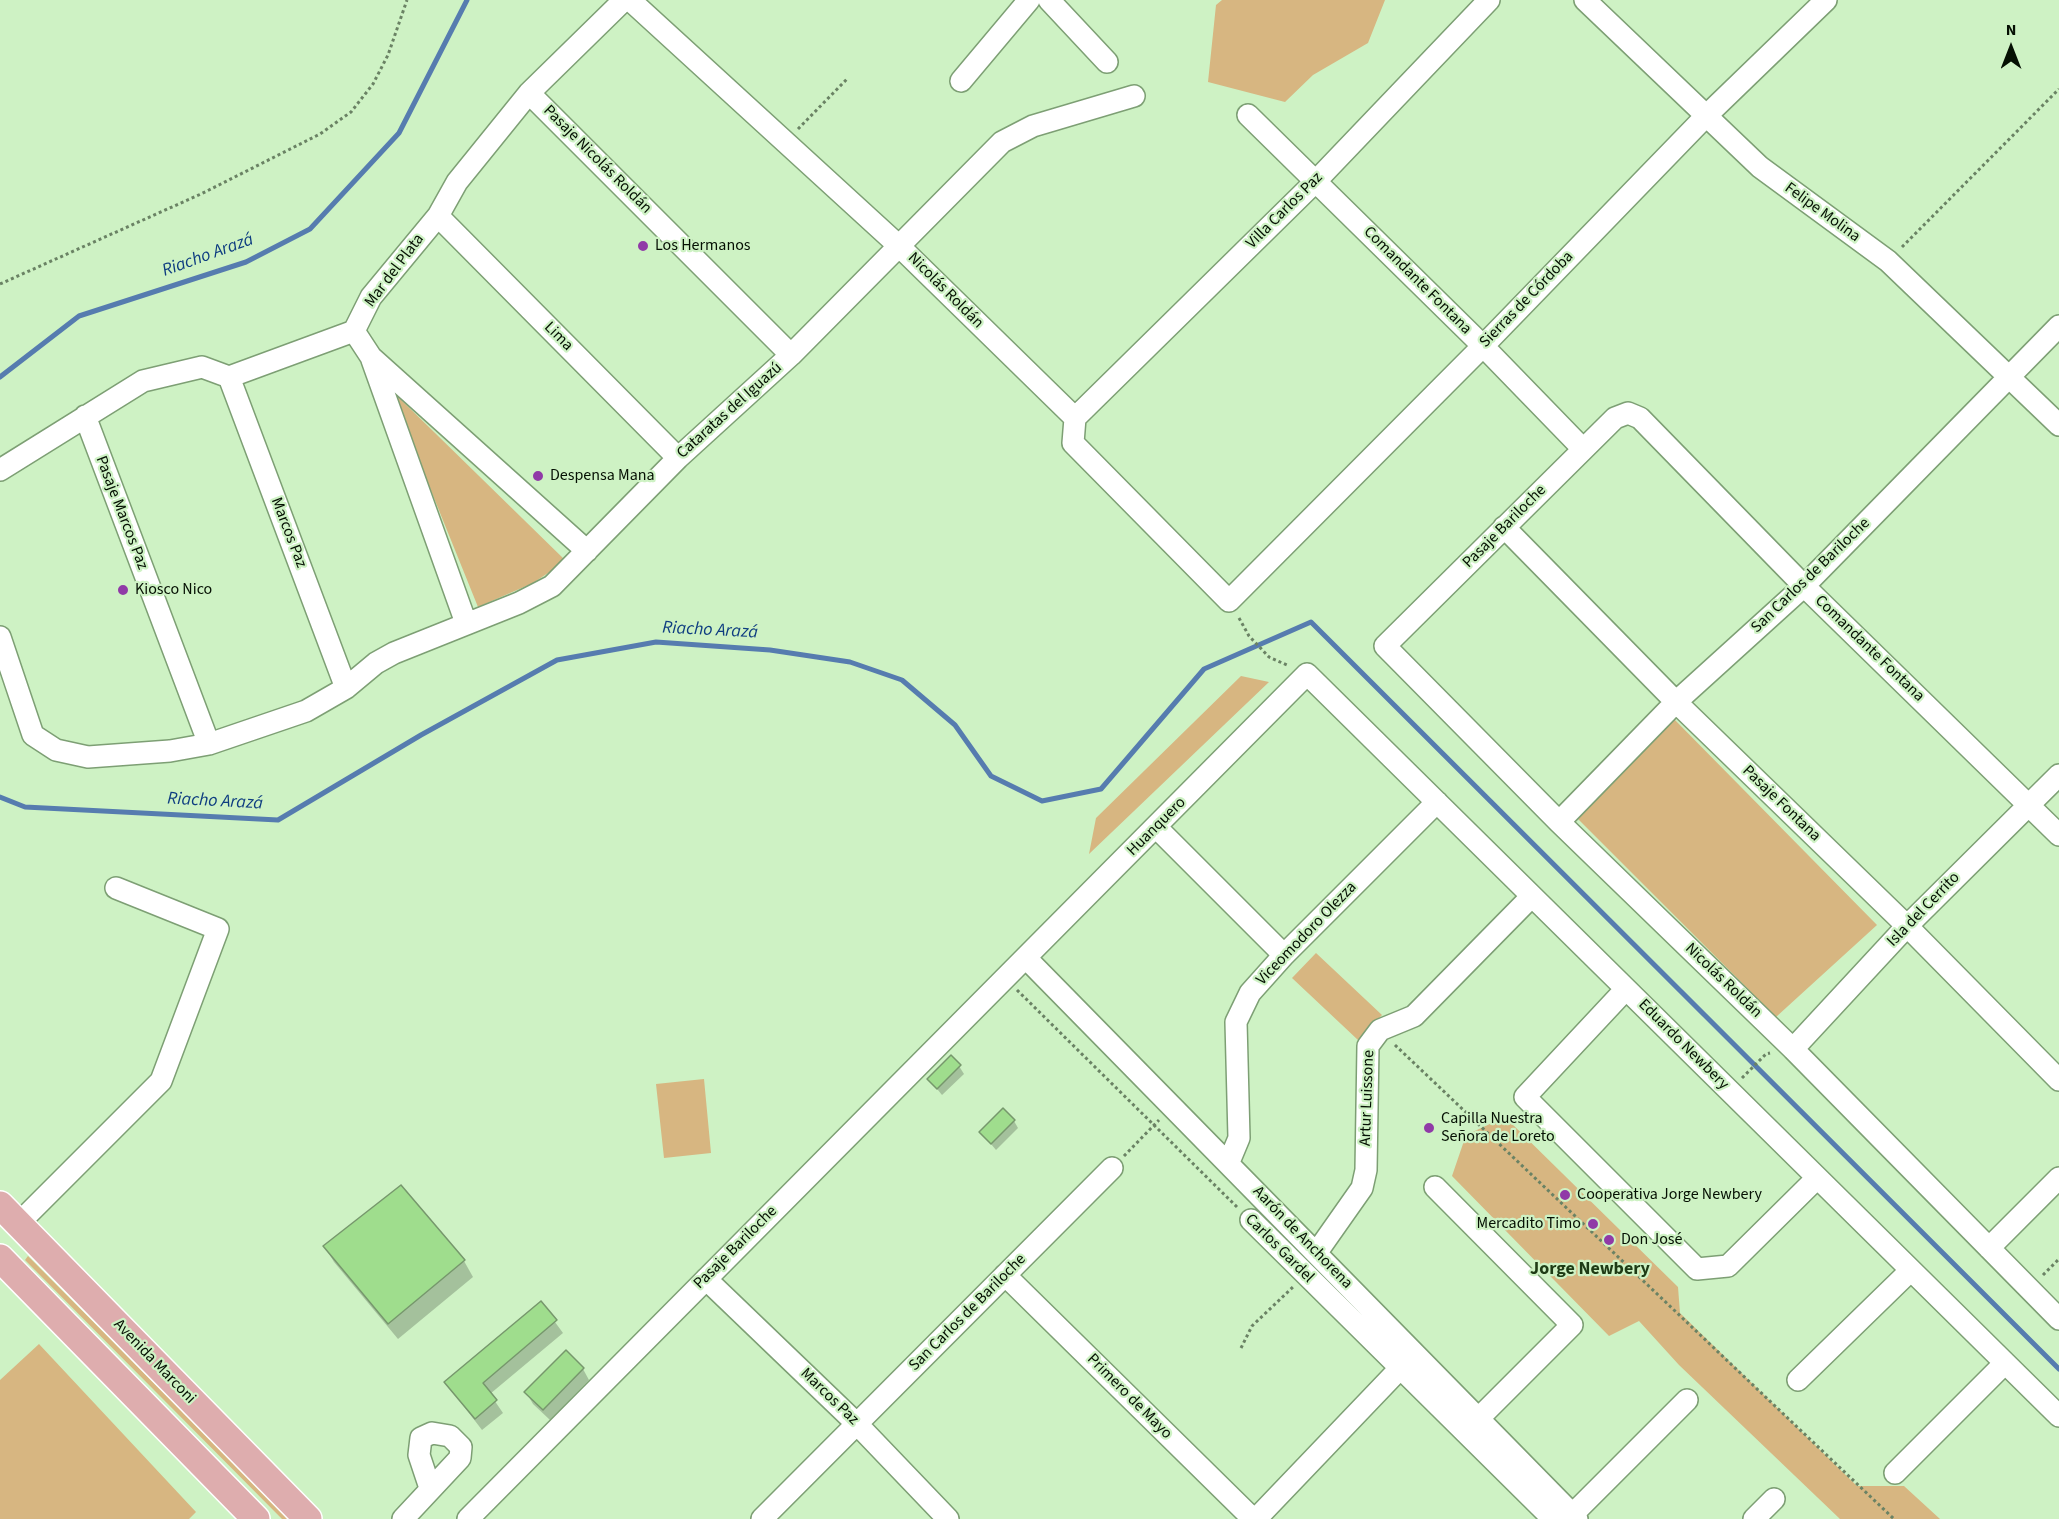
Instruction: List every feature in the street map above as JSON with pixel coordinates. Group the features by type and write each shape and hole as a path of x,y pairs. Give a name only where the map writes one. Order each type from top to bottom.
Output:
{"main road":[{"name":"Avenida Marconi","path":"6,1224 308,1519"},
{"path":"0,1258 256,1519"}],"street":[{"name":"Mar del Plata","path":"354,331 371,297 438,216 457,182 530,93 624,0"},
{"name":"Nicolás Roldán","path":"630,0 899,246 1075,418"},
{"path":"961,81 1029,0"},
{"path":"1049,0 1107,62"},
{"name":"Villa Carlos Paz","path":"1075,418 1316,181 1490,0"},
{"name":"Felipe Molina","path":"1585,0 1760,167 1888,261 2059,425"},
{"name":"Sierras de Córdoba","path":"1075,418 1073,443 1229,601 1483,346 1705,117 1826,0"},
{"name":"Pasaje Nicolás Roldán","path":"530,93 791,356"},
{"name":"Cataratas del Iguazú","path":"0,637 33,735 56,750 88,757 170,751 209,744 306,711 346,688 376,663 394,653 466,622 519,603 552,585 678,458 791,356 1002,142 1033,126 1134,96"},
{"name":"Comandante Fontana","path":"1248,115 1483,346 1583,449"},
{"name":"Lima","path":"438,216 678,458"},
{"name":"San Carlos de Bariloche","path":"1559,822 1676,702 1804,585 2059,326"},
{"path":"0,470 143,381 202,367 229,377 354,331 371,357 466,622"},
{"path":"371,357 587,551"},
{"name":"Marcos Paz","path":"229,377 346,688"},
{"name":"Comandante Fontana","path":"1628,413 1640,418 1804,585 2059,835"},
{"name":"Pasaje Bariloche","path":"1385,646 1615,418 1628,413"},
{"name":"Pasaje Marcos Paz","path":"85,416 209,744"},
{"name":"Pasaje Fontana","path":"1504,527 1676,702 1907,926 2059,1080"},
{"name":"Nicolás Roldán","path":"1385,646 1559,822 1793,1049 2059,1319"},
{"name":"Eduardo Newbery","path":"1307,674 2059,1416"},
{"name":"Huanquero","path":"1006,979 1307,674"},
{"name":"Isla del Cerrito","path":"1793,1049 1907,926 2059,775"},
{"name":"Viceomodoro Olezza","path":"1229,1162 1239,1138 1236,1022 1250,993 1284,955 1437,802"},
{"path":"1156,828 1284,955"},
{"path":"6,1224 161,1081 218,929 116,888"},
{"name":"Artur Luissone","path":"1317,1252 1362,1188 1366,1170 1368,1046 1380,1030 1414,1016 1532,896"},
{"name":"Aarón de Anchorena","path":"1026,958 1317,1252 1407,1361 1478,1419 1567,1518"},
{"name":"Pasaje Bariloche","path":"468,1519 1006,979"},
{"path":"1626,989 1525,1097 1697,1269 1728,1266 1817,1178"},
{"name":"San Carlos de Bariloche","path":"762,1519 1112,1168"},
{"path":"1989,1248 2059,1178"},
{"path":"1435,1187 1572,1325 1478,1419"},
{"name":"Carlos Gardel","path":"1251,1220 1305,1275 1407,1361 1567,1518"},
{"path":"1798,1380 1911,1270"},
{"name":"Primero de Mayo","path":"1005,1275 1255,1519"},
{"name":"Marcos Paz","path":"706,1279 857,1424 948,1519"},
{"path":"1255,1519 1407,1361"},
{"path":"1895,1473 2005,1363"},
{"path":"1567,1518 1687,1400"},
{"path":"403,1519 430,1488"},
{"path":"1754,1519 1774,1499"}],"path":[{"path":"0,284 201,194 320,134 351,112 374,84 388,55 407,0"},
{"path":"785,142 847,79"},
{"path":"1888,261 2059,89"},
{"path":"1249,636 1269,657"},
{"name":"Carlos Gardel","path":"1006,979 1251,1220"},
{"path":"1380,1030 1894,1519"},
{"path":"1745,1074 1766,1054"},
{"path":"1112,1168 1173,1106"},
{"path":"1241,1348 1252,1326 1305,1275"}],"shaded area":[{"path":"1222,0 1385,0 1368,43 1313,75 1285,102 1208,82 1216,5"},
{"path":"390,389 566,561 533,583 478,607"},
{"path":"1241,676 1269,682 1089,854 1096,818"},
{"path":"1673,718 1877,925 1776,1017 1576,817"},
{"path":"1316,953 1382,1015 1358,1040 1292,978"},
{"path":"704,1079 711,1153 664,1158 656,1084"},
{"path":"1505,1117 1678,1287 1680,1313 1857,1486 1904,1486 1940,1519 1840,1519 1679,1365 1639,1321 1609,1336 1452,1176 1466,1135"},
{"path":"28,1256 289,1519 282,1519 25,1260"},
{"path":"39,1344 196,1512 189,1519 0,1519 0,1380"}],"building":[{"path":"951,1055 961,1065 937,1089 927,1079"},
{"path":"1003,1108 1015,1120 991,1144 979,1132"},
{"path":"401,1185 465,1260 388,1324 323,1246"},
{"path":"541,1301 557,1320 483,1383 497,1400 475,1419 444,1382"},
{"path":"566,1350 584,1368 543,1410 524,1392"}],"waterway":[{"name":"Riacho Arazá","path":"0,377 79,316 246,262 310,229 399,133 467,0"},
{"name":"Riacho Arazá","path":"0,797 25,807 278,820 421,735 557,660 656,642 770,650 850,662 902,680 955,725 991,776 1042,801 1101,789 1204,669 1311,622 2059,1369"}],"place":[{"name":"Los Hermanos","path":"643,246"},
{"name":"Despensa Mana","path":"538,476"},
{"name":"Kiosco Nico","path":"123,590"},
{"name":"Capilla Nuestra Señora de Loreto","path":"1429,1128"},
{"name":"Cooperativa Jorge Newbery","path":"1565,1195"},
{"name":"Mercadito Timo","path":"1593,1224"},
{"name":"Don José","path":"1609,1240"}],"district":[{"name":"Jorge Newbery","path":"1590,1270"}]}
